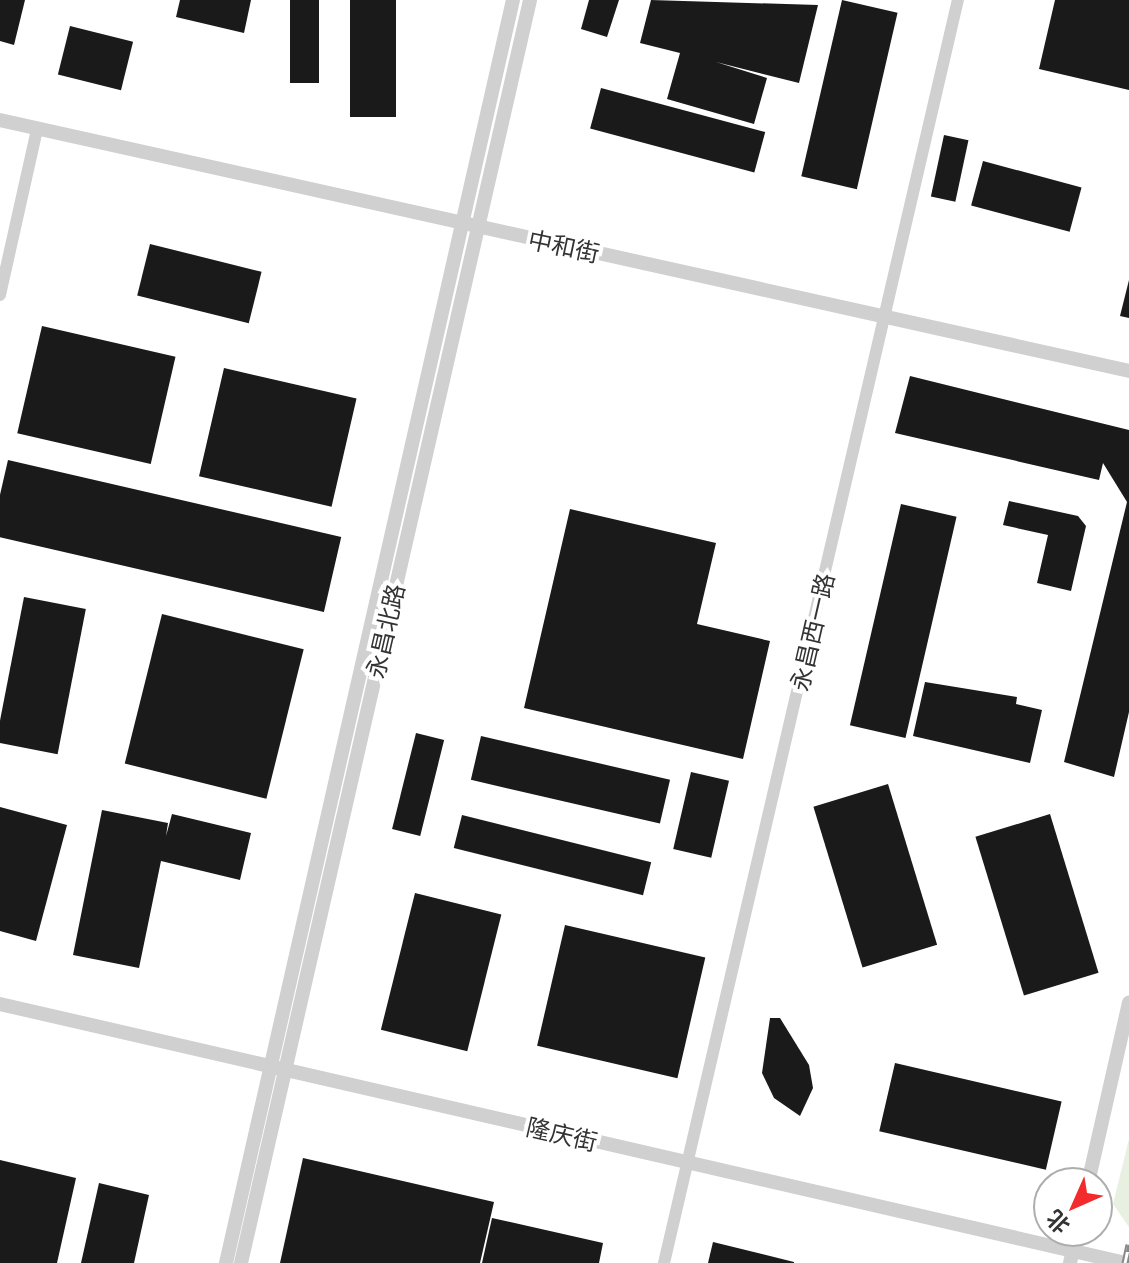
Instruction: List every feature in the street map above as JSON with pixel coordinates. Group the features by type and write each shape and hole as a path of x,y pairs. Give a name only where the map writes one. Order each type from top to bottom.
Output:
{"street":[{"name":"永昌北路","path":"226,1263 513,0"},
{"name":"永昌北路","path":"241,1263 530,0"},
{"name":"永昌西一路","path":"664,1263 958,0"},
{"name":"中和街","path":"0,120 1129,371"},
{"path":"0,295 37,129"},
{"path":"1092,1167 1129,1003"},
{"name":"隆庆街","path":"0,1004 687,1162 1071,1257 1125,1263"}],"green space":[{"path":"1129,1139 1129,1227 1113,1204"}],"building":[{"path":"0,0 25,0 14,45 0,41"},
{"path":"180,0 251,0 244,33 176,17"},
{"path":"290,0 319,0 319,83 290,83"},
{"path":"350,0 396,0 396,117 350,117"},
{"path":"589,0 619,0 607,37 581,29"},
{"path":"651,0 818,5 799,83 716,62 767,78 754,124 667,99 680,53 640,43"},
{"path":"842,0 898,13 857,189 801,176"},
{"path":"1055,0 1129,0 1129,90 1039,69"},
{"path":"70,26 133,42 121,90 58,75"},
{"path":"601,88 765,132 754,173 590,129"},
{"path":"944,135 968,140 955,202 931,197"},
{"path":"983,161 1082,187 1070,232 971,205"},
{"path":"150,244 262,272 249,323 137,295"},
{"path":"1129,280 1129,318 1120,316"},
{"path":"42,326 175,357 151,464 17,433"},
{"path":"224,368 357,399 332,507 199,476"},
{"path":"910,376 1129,430 1129,712 1114,777 1064,762 1127,502 1103,463 1099,480 895,433"},
{"path":"8,460 341,537 324,612 0,537 0,495"},
{"path":"1009,501 1078,516 1086,526 1071,591 1037,583 1048,535 1003,525"},
{"path":"901,504 957,517 905,738 850,725"},
{"path":"570,509 716,543 697,624 770,641 743,759 524,708"},
{"path":"24,597 86,609 58,754 0,743 0,720"},
{"path":"162,614 304,649 266,799 125,763"},
{"path":"925,682 1017,697 1016,704 1042,710 1030,763 913,736"},
{"path":"416,733 444,740 420,836 392,829"},
{"path":"481,736 670,780 660,823 471,780"},
{"path":"691,772 729,781 711,858 673,849"},
{"path":"888,784 937,945 863,967 813,807"},
{"path":"0,807 67,825 36,941 0,931"},
{"path":"102,810 168,823 166,836 172,814 251,833 240,880 161,861 139,968 73,955"},
{"path":"1050,814 1099,973 1024,996 975,837"},
{"path":"462,815 651,862 643,895 454,848"},
{"path":"415,893 501,915 467,1051 381,1030"},
{"path":"565,925 705,957 677,1078 537,1046"},
{"path":"770,1018 780,1018 809,1065 813,1088 800,1116 774,1098 762,1073"},
{"path":"895,1063 1062,1101 1046,1167 1034,1167 879,1131"},
{"path":"303,1158 494,1202 480,1263 280,1263"},
{"path":"0,1160 76,1178 57,1263 0,1263"},
{"path":"99,1183 149,1195 134,1263 81,1263"},
{"path":"492,1218 603,1243 599,1263 482,1263"},
{"path":"713,1242 794,1262 794,1263 708,1263"}],"railway":[{"path":"1125,1263 1129,1244"}]}
